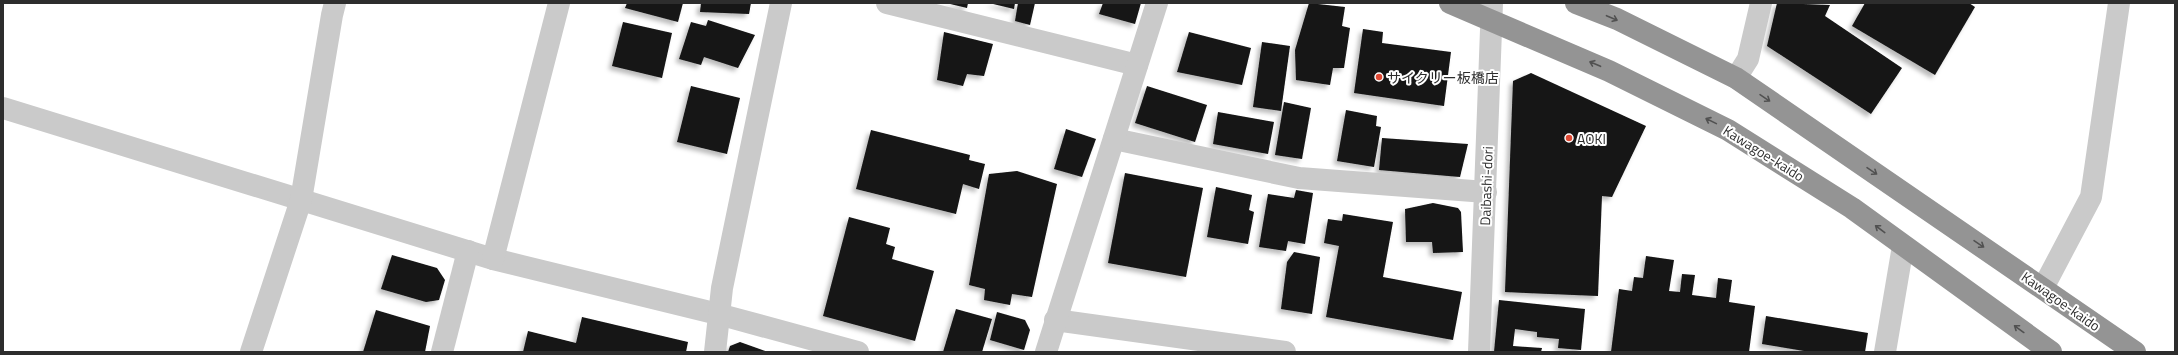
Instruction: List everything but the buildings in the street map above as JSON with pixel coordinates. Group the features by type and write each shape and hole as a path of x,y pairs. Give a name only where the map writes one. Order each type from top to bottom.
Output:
{"highway":[{"name":"Kawagoe-kaido","path":"1450,3 1491,11 1728,130 1852,208 2051,352"},
{"name":"Kawagoe-kaido","path":"1576,3 1617,19 1736,78 2135,352"}],"street":[{"path":"251,352 301,200 335,3"},
{"path":"493,259 559,3"},
{"path":"715,352 718,314 781,3"},
{"path":"887,3 1138,65"},
{"path":"1046,352 1138,65 1156,3"},
{"path":"1736,78 1748,58 1761,3"},
{"path":"2043,288 2090,197 2119,3"},
{"name":"Daibashi-dori","path":"1479,352 1486,192 1491,11"},
{"path":"3,108 493,259 718,314 858,352"},
{"path":"1114,138 1298,178 1486,192"},
{"path":"1885,352 1903,246"},
{"path":"442,352 468,251"},
{"path":"1055,320 1285,352"}],"place":[{"name":"サイクリー板橋店","path":"1379,77"},
{"name":"AOKI","path":"1569,138"}]}
